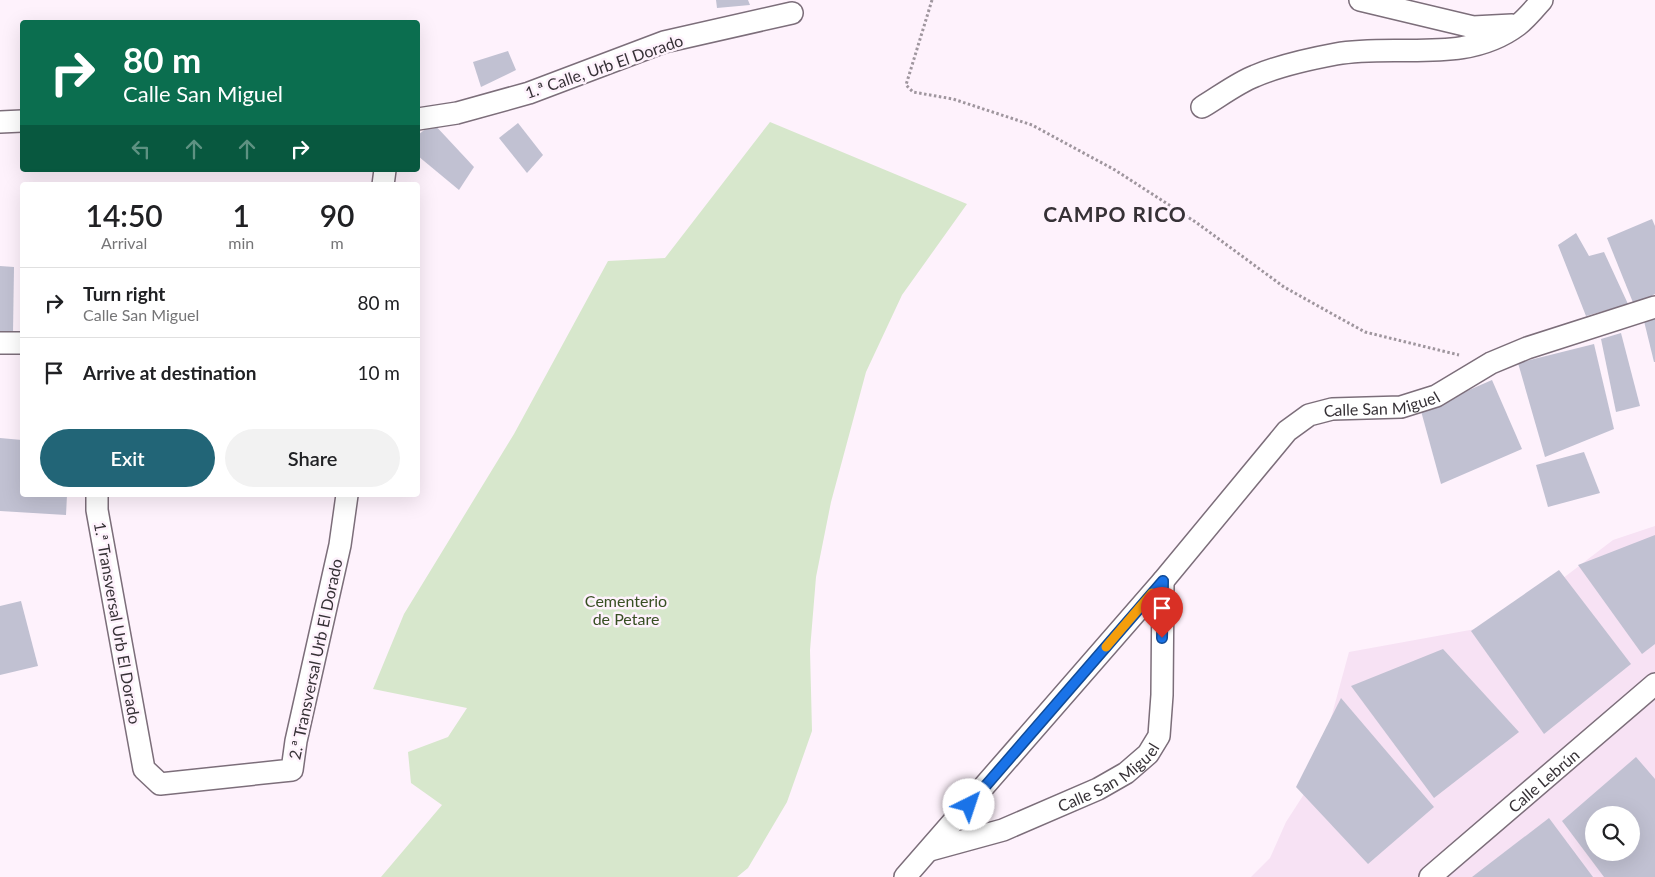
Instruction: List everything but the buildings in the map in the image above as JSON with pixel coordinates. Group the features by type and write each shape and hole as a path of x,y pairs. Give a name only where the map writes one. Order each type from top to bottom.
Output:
{"street":[{"path":"1360,0 1473,27 1518,25"},
{"path":"1518,25 1524,0"},
{"path":"1202,107 1254,76 1290,64 1338,54 1386,50 1435,51 1468,48 1518,25 1542,0"},
{"name":"1.ª Calle, Urb El Dorado","path":"420,119 457,113 529,93 664,42 792,13"},
{"path":"0,122 20,121"},
{"name":"Calle San Miguel","path":"905,877 1163,581 1287,431 1309,416 1332,410 1402,407 1436,396 1491,363 1527,348 1655,307"},
{"path":"0,343 20,343"},
{"name":"1.ª Transversal Urb El Dorado","path":"97,497 99,520 140,751"},
{"name":"2.ª Transversal Urb El Dorado","path":"140,751 144,768 160,784 292,770 296,741 340,545 347,497"},
{"name":"Calle San Miguel","path":"930,850 1003,830 1098,789 1126,772 1148,754 1158,736 1162,695 1163,581"},
{"name":"Calle Lebrún","path":"1430,877 1655,684"}],"path":[{"path":"932,0 906,85 913,92 953,99 1032,125 1114,170 1197,223 1284,287 1365,332 1491,363"}],"shaded area":[{"path":"1655,526 1655,877 1251,877 1270,858 1286,822 1315,777 1349,652 1503,624 1613,540"}],"green space":[{"name":"Cementerio de Petare","path":"770,122 967,204 902,295 866,372 831,502 816,577 810,650 812,731 787,802 748,868 737,877 381,877 442,805 411,783 408,752 448,737 467,708 373,689 404,614 514,434 608,261 665,258"}],"slow traffic":[{"path":"1106,647 1152,593"}],"district":[{"name":"CAMPO RICO","path":"1115,213"}],"route":[{"path":"969,805 1163,581 1162,638"}]}
